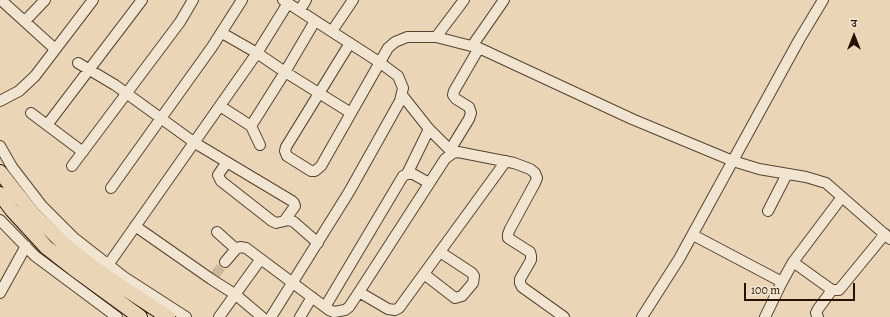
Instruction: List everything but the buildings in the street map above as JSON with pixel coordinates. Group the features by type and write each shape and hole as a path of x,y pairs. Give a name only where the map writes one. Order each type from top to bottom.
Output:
{"highway":[{"path":"0,172 34,215 61,241 110,280 168,317"},
{"path":"0,194 17,216 46,247 140,317"}],"street":[{"path":"1,0 56,49"},
{"path":"25,21 45,0"},
{"path":"0,101 27,85 93,0"},
{"path":"47,125 142,0"},
{"path":"72,166 180,22 193,0"},
{"path":"111,188 222,33 242,0"},
{"path":"300,10 306,0"},
{"path":"332,31 353,0"},
{"path":"436,37 464,0"},
{"path":"225,262 236,249 240,247 246,248 260,260 325,307 334,312 345,310 349,307 429,183 452,151 469,119 471,113 469,107 456,99 453,95 454,91 475,47 504,0"},
{"path":"642,317 693,235 798,40 823,0"},
{"path":"108,265 257,53 286,2 379,62 398,76 403,88 400,101 349,192 271,317"},
{"path":"250,126 285,72 315,21"},
{"path":"222,33 257,53 351,113"},
{"path":"350,43 286,146 287,156 310,171 315,171 318,169 388,48 395,42 407,37 436,37 475,47 632,119 733,161 786,174 806,177 826,183 887,237 839,290 832,290 794,262"},
{"path":"78,63 127,94 195,143 294,203 294,209 285,220"},
{"path":"402,95 429,129 452,151 506,161 530,169 535,173 537,178 533,188 508,234 508,238 530,252 531,260 520,279 522,287 564,317"},
{"path":"220,106 250,126 260,145"},
{"path":"31,113 83,152"},
{"path":"325,307 403,176 407,174 429,129"},
{"path":"0,148 4,162 42,206 74,238 124,277 186,317"},
{"path":"360,292 396,314 506,161"},
{"path":"227,162 218,175 221,181 272,221 276,223 285,220 294,222 318,243"},
{"path":"407,174 412,174 429,183"},
{"path":"768,211 786,174"},
{"path":"765,317 782,282 794,262 842,197"},
{"path":"0,220 36,256 117,317"},
{"path":"135,226 213,277 262,317"},
{"path":"217,232 236,249"},
{"path":"693,235 782,282"},
{"path":"0,293 26,246"},
{"path":"424,274 451,297 455,298 462,296 473,283 474,276 472,273 440,252"},
{"path":"219,317 260,260"},
{"path":"818,317 816,313 818,309 832,290"},
{"path":"300,317 312,297"}],"tunnel":[{"path":"215,275 225,262"}]}
